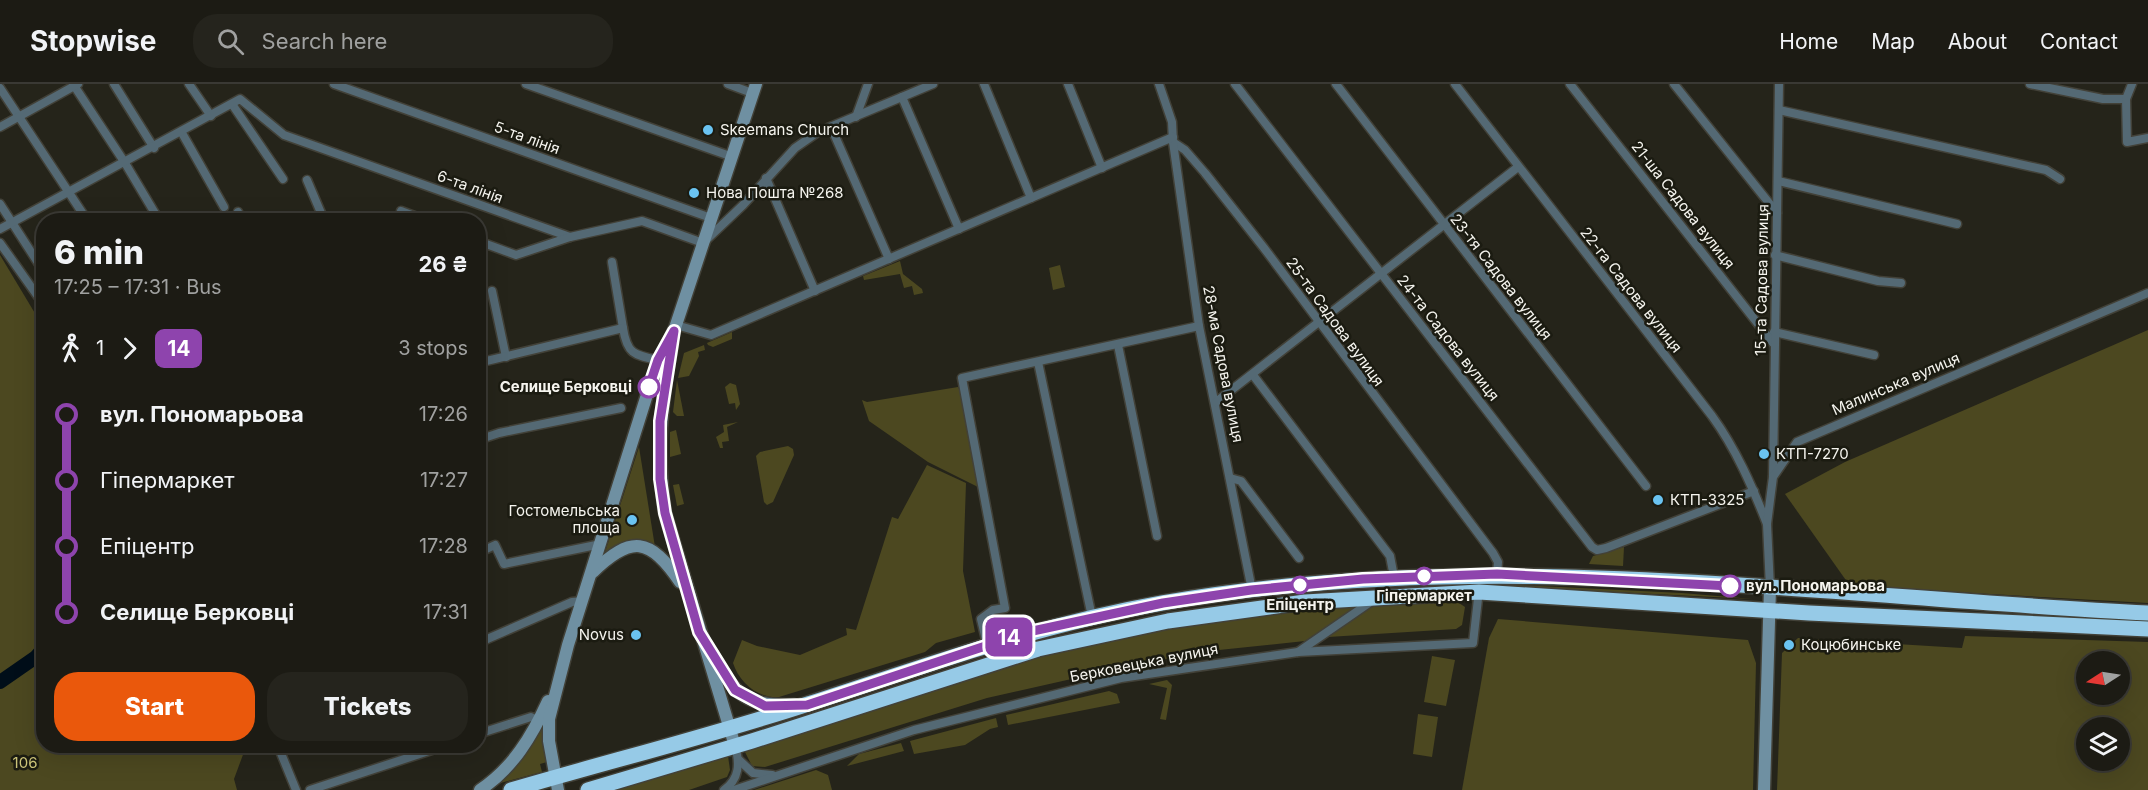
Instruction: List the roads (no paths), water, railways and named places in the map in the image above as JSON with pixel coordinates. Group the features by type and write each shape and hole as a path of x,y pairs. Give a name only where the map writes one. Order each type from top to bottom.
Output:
{"highway":[{"path":"511,790 556,784 807,705 987,644 1092,617 1163,603 1251,590 1394,578 1497,574 1576,576 2148,614"},
{"path":"588,790 737,753 994,662 1099,634 1252,608 1378,597 1479,592 1770,611 2148,629"}],"main road":[{"path":"737,753 687,594 665,513 660,479 660,411 675,328 754,88"},
{"path":"556,784 549,741 549,719 557,687 658,360 675,328"},
{"path":"592,573 618,550 639,546 652,550 667,562 687,594"},
{"path":"1764,790 1770,588"},
{"path":"699,632 735,690 765,706 807,705"},
{"path":"480,790 510,765 557,687"}],"street":[{"path":"114,84 154,148"},
{"path":"189,84 211,116"},
{"name":"5-та лінія","path":"334,84 711,218"},
{"path":"526,84 730,156"},
{"path":"728,84 754,88"},
{"path":"856,117 868,84"},
{"path":"486,244 516,255 570,237 642,221 703,243 743,205 795,148 831,127 933,84"},
{"path":"984,84 1031,198"},
{"path":"1068,84 1102,168"},
{"path":"675,328 711,335 1102,168 1173,140 1172,122 1159,84"},
{"name":"24-та Садова вулиця","path":"1235,84 1592,547 1597,550 1606,548 1754,491"},
{"name":"23-тя Садова вулиця","path":"1336,84 1646,486"},
{"name":"22-га Садова вулиця","path":"1455,84 1713,416 1754,491 1767,524"},
{"name":"21-ша Садова вулиця","path":"1570,84 1774,344"},
{"path":"1674,84 1777,213"},
{"path":"2030,84 2103,99 2126,99"},
{"path":"2132,84 2126,99 2127,142 2148,138"},
{"path":"0,127 75,85 155,213"},
{"name":"15-та Садова вулиця","path":"1773,477 1778,86"},
{"path":"0,88 82,213"},
{"path":"902,97 959,229"},
{"path":"0,230 154,148 236,101 283,179"},
{"name":"6-та лінія","path":"236,101 284,135 570,237"},
{"path":"1779,110 2046,170 2060,179"},
{"path":"831,127 890,259"},
{"path":"182,132 225,207"},
{"name":"25-та Садова вулиця","path":"1173,140 1205,173 1493,553 1498,562 1497,574"},
{"name":"28-ма Садова вулиця","path":"1173,140 1199,326 1216,402 1251,590"},
{"path":"1216,402 1381,276 1443,224 1518,167"},
{"path":"766,178 815,291"},
{"path":"307,180 321,213"},
{"path":"1778,181 1957,224"},
{"path":"0,204 36,260"},
{"path":"400,211 406,213"},
{"path":"0,243 36,295"},
{"path":"1775,255 1878,281 1901,283"},
{"path":"612,262 626,346 633,353 658,360"},
{"path":"492,291 506,357"},
{"name":"Малинська вулиця","path":"1770,588 1767,524 1773,477 1797,442 2148,293"},
{"path":"987,644 981,619 993,610 1005,608 962,378 1199,326"},
{"path":"486,361 623,328"},
{"path":"1774,332 1874,356"},
{"path":"1118,345 1157,536"},
{"path":"1038,362 1092,617"},
{"path":"1253,375 1390,556 1394,578"},
{"path":"486,437 621,408"},
{"path":"1230,478 1241,481 1299,558"},
{"path":"486,549 495,545 504,564 588,548 602,543"},
{"path":"1479,592 1481,575"},
{"name":"Берковецька вулиця","path":"734,790 914,730 1121,678 1298,652 1473,643 1479,592"},
{"path":"1298,652 1378,597"},
{"path":"486,640 572,602 583,601"},
{"path":"486,731 531,717 538,721"},
{"path":"282,753 296,790"},
{"path":"310,790 423,753"},
{"path":"724,790 731,786 737,775 737,753"},
{"name":"Берковецька вулиця","path":"737,753 758,775 781,775"}],"waterway":[{"path":"0,682 36,657"}],"place":[{"name":"Skeemans Church","path":"708,130"},
{"name":"Нова Пошта №268","path":"694,193"},
{"name":"Селище Берковці","path":"649,387"},
{"name":"КТП-7270","path":"1764,454"},
{"name":"КТП-3325","path":"1658,500"},
{"name":"Гостомельська площа","path":"632,520"},
{"name":"Гіпермаркет","path":"1424,576"},
{"name":"Епіцентр","path":"1300,585"},
{"name":"вул. Пономарьова","path":"1730,586"},
{"name":"Novus","path":"636,635"},
{"name":"Коцюбинське","path":"1789,645"}],"park label":[{"name":"106","path":"25,763"}]}
